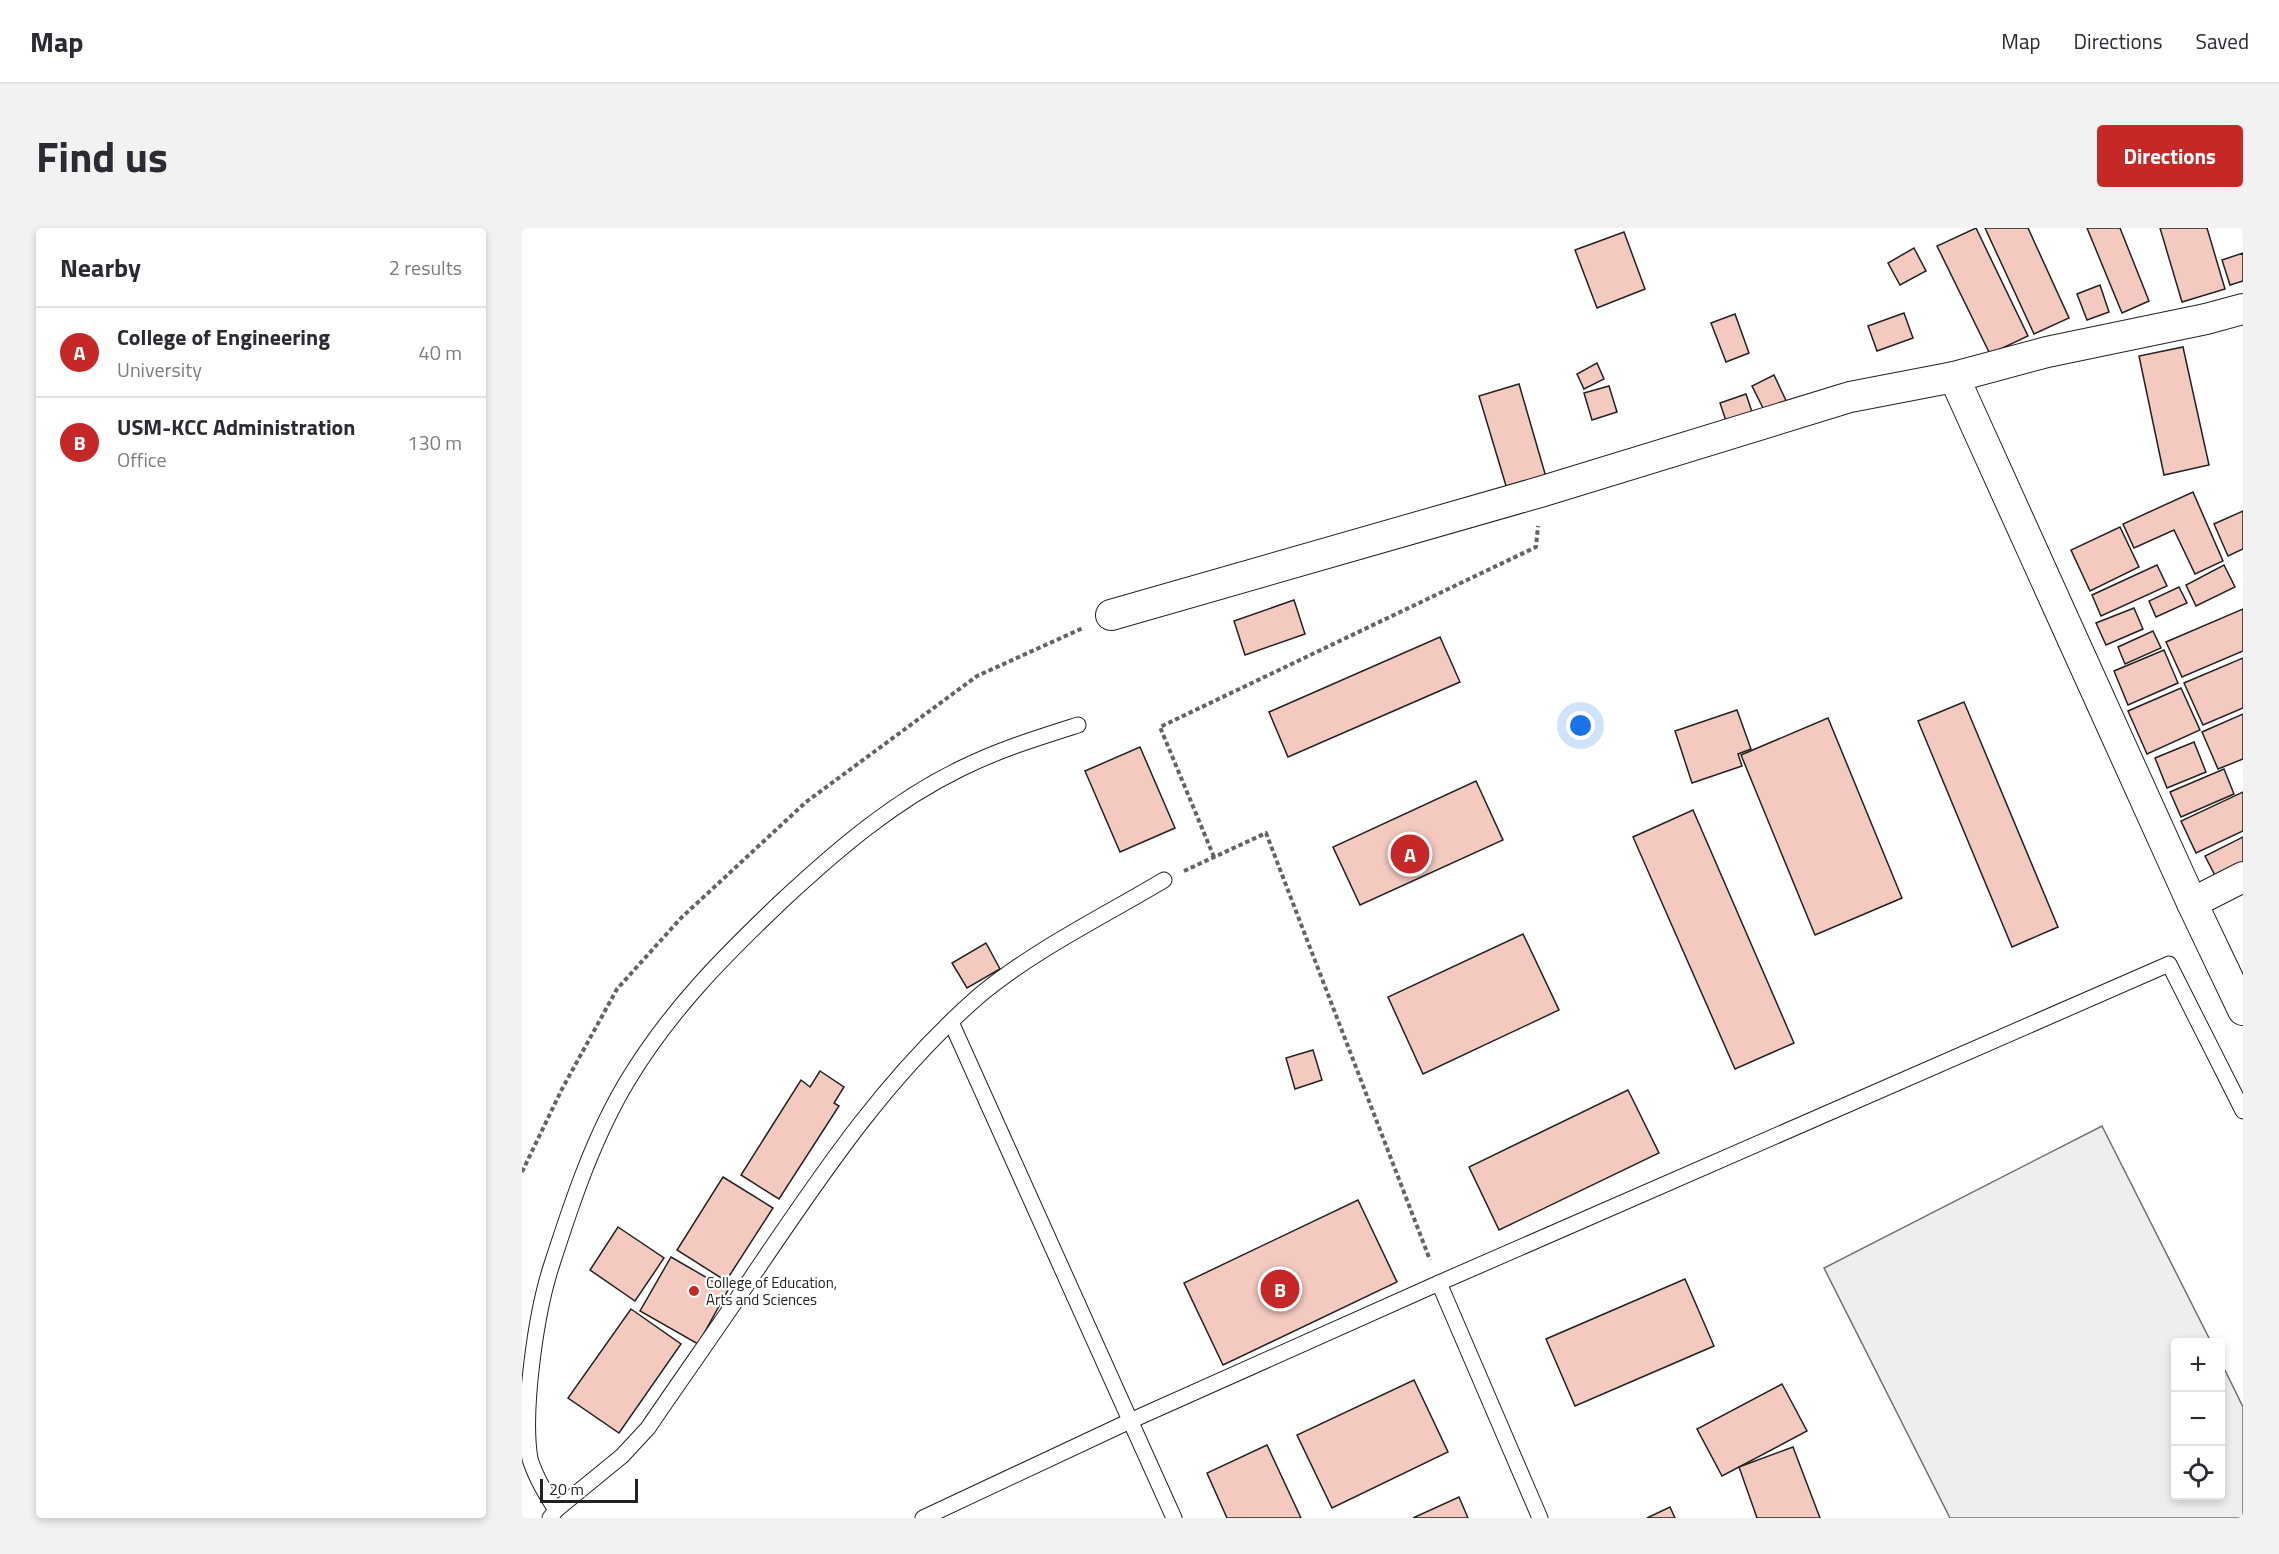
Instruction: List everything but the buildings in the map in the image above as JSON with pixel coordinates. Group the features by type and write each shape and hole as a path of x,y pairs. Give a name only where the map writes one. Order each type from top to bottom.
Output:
{"street":[{"path":"1111,615 1540,492 1850,397 1954,377 2047,352 2206,319 2243,309"},
{"path":"1954,377 2192,903 2243,1010"},
{"path":"2192,903 2243,877"}],"lane":[{"path":"1078,725 1008,747 959,769 914,794 851,838 725,954 663,1026 626,1083 595,1146 545,1286 531,1352 524,1430 529,1457 553,1514 621,1456 648,1428 841,1147 906,1066 982,994 1012,972 1164,880"},
{"path":"923,1518 1130,1421 1439,1283 2169,964 2243,1111"},
{"path":"951,1022 1174,1518"},
{"path":"1439,1283 1540,1518"}],"path":[{"path":"1214,857 1160,728 1536,547 1540,492"},
{"path":"522,1172 562,1089 617,988 681,918 806,802 977,676 1111,615"},
{"path":"1164,880 1266,833 1439,1283"}],"shaded area":[{"path":"2102,1126 2209,1338 2171,1338 2171,1500 2225,1500 2225,1370 2243,1407 2243,1518 1950,1518 1824,1268"}],"place":[{"name":"College of Engineering","path":"1410,854"},
{"name":"USM-KCC Administration","path":"1280,1289"},
{"name":"College of Education, Arts and Sciences","path":"694,1291"}]}
